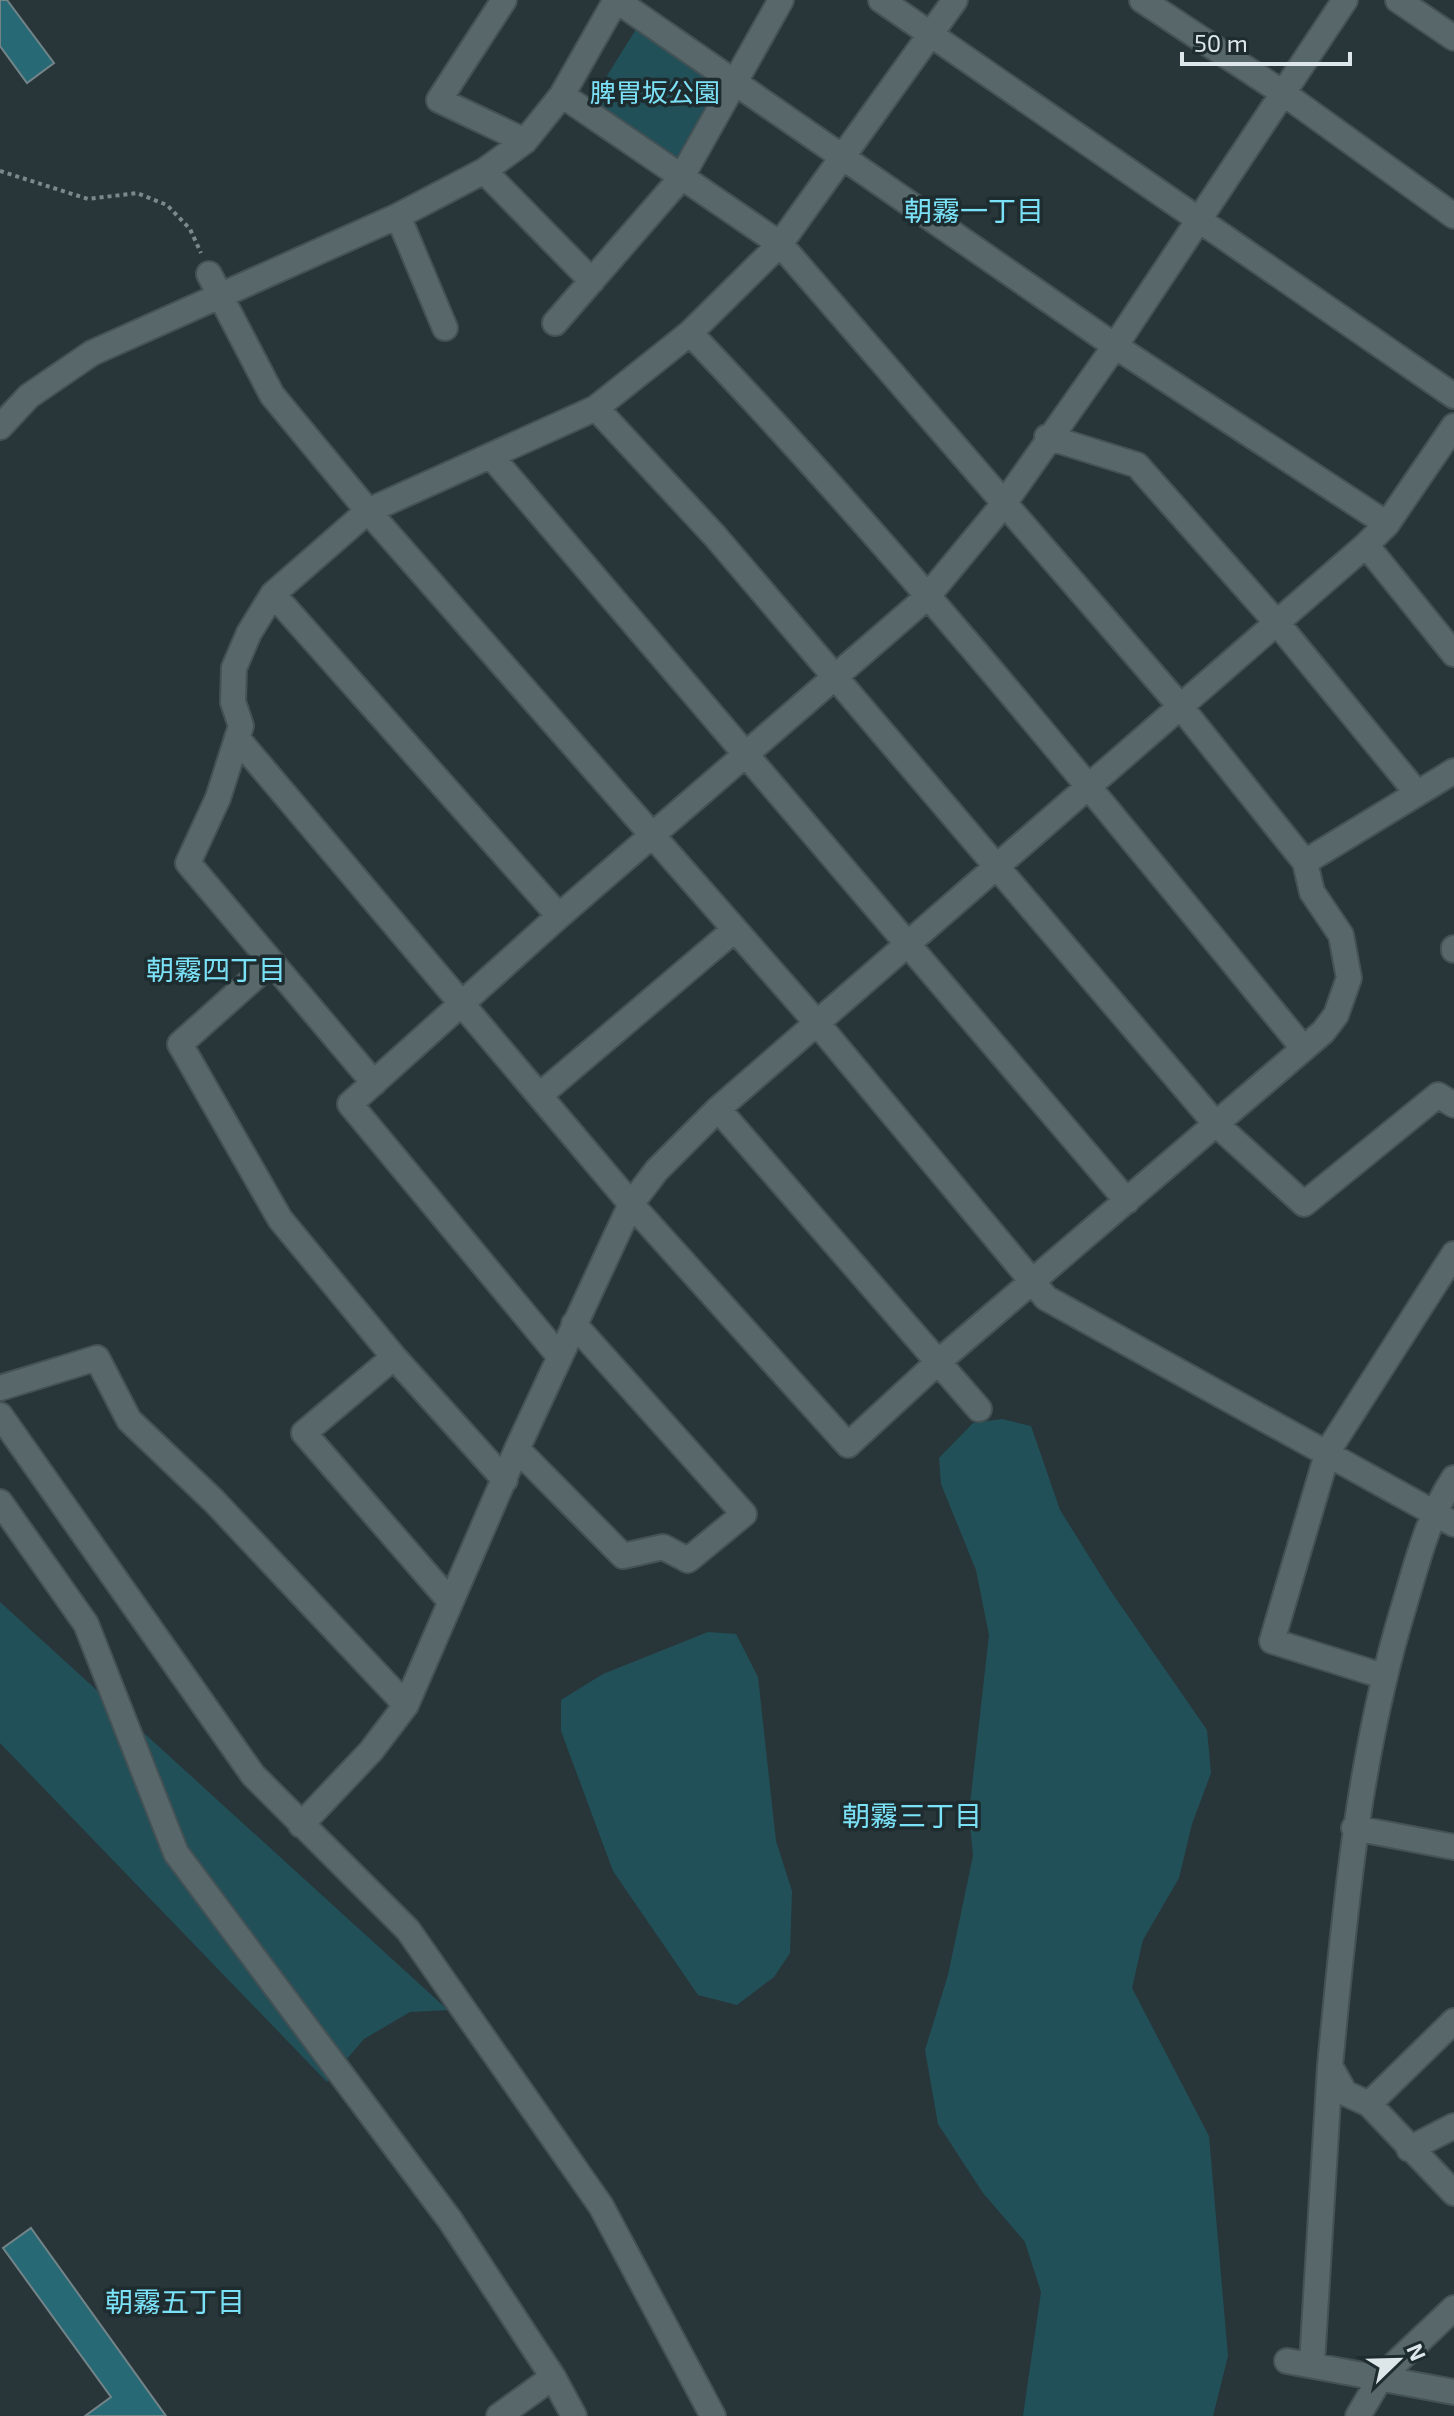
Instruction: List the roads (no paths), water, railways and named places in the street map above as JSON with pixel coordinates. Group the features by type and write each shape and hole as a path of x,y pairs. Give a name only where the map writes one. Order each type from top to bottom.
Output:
{"street":[{"path":"504,0 439,100 525,141"},
{"path":"0,427 29,396 92,353 398,216 484,171 525,141 562,95 616,0 1115,346 1387,524"},
{"path":"555,323 681,178 781,0"},
{"path":"881,0 1454,396"},
{"path":"374,1083 188,863 218,798 241,726 233,702 234,668 249,633 273,594 368,511 596,408 690,333 780,244 955,0"},
{"path":"1142,0 1283,93 1454,216"},
{"path":"560,1357 350,1104 651,835 926,598 1003,505 1047,437 1115,346 1345,0"},
{"path":"1398,0 1454,38"},
{"path":"237,738 631,1204 848,1445 937,1363 1323,1032 1336,1015 1349,978 1341,935 1312,892 1305,862 1180,706 780,244 562,95"},
{"path":"484,171 592,281"},
{"path":"398,216 445,328"},
{"path":"209,274 272,395 368,511 733,931 817,1023 1046,1298 1328,1451 1454,1524"},
{"path":"690,333 807,455 1088,786 1303,1048"},
{"path":"596,408 715,536 1215,1123 1304,1204 1438,1095 1454,1105"},
{"path":"301,1825 371,1751 406,1705 574,1324 631,1204 657,1170 718,1109 1366,545 1444,463 1454,426"},
{"path":"1047,437 1137,465 1278,624 1417,793"},
{"path":"491,456 1127,1201"},
{"path":"1366,545 1454,654"},
{"path":"273,594 559,916"},
{"path":"1305,862 1454,771"},
{"path":"540,1095 733,931"},
{"path":"271,963 180,1044 280,1219 394,1357 505,1480"},
{"path":"718,1109 979,1409"},
{"path":"1383,1676 1272,1641 1328,1451 1454,1254"},
{"path":"517,1449 623,1556 663,1547 688,1560 744,1514 574,1324"},
{"path":"394,1357 304,1433 450,1601"},
{"path":"0,1388 97,1358 129,1420 214,1501 406,1705"},
{"path":"0,1415 253,1775 408,1930 601,2206 713,2416"},
{"path":"1312,2363 1330,2066 1354,1828 1383,1676 1432,1511 1454,1478"},
{"path":"0,1502 86,1624 176,1853 450,2220 553,2377 574,2416"},
{"path":"1354,1828 1454,1847"},
{"path":"1369,2104 1454,2021"},
{"path":"1330,2066 1345,2093 1369,2104 1454,2193"},
{"path":"1409,2149 1454,2126"},
{"path":"1358,2416 1381,2377 1454,2308"},
{"path":"1287,2361 1312,2363 1454,2392"},
{"path":"499,2416 553,2377"}],"district":[{"name":"朝霧一丁目","path":"974,211"},
{"name":"朝霧四丁目","path":"216,970"},
{"name":"朝霧三丁目","path":"912,1816"},
{"name":"朝霧五丁目","path":"175,2302"}],"park label":[{"name":"脾胃坂公園","path":"655,93"}]}
